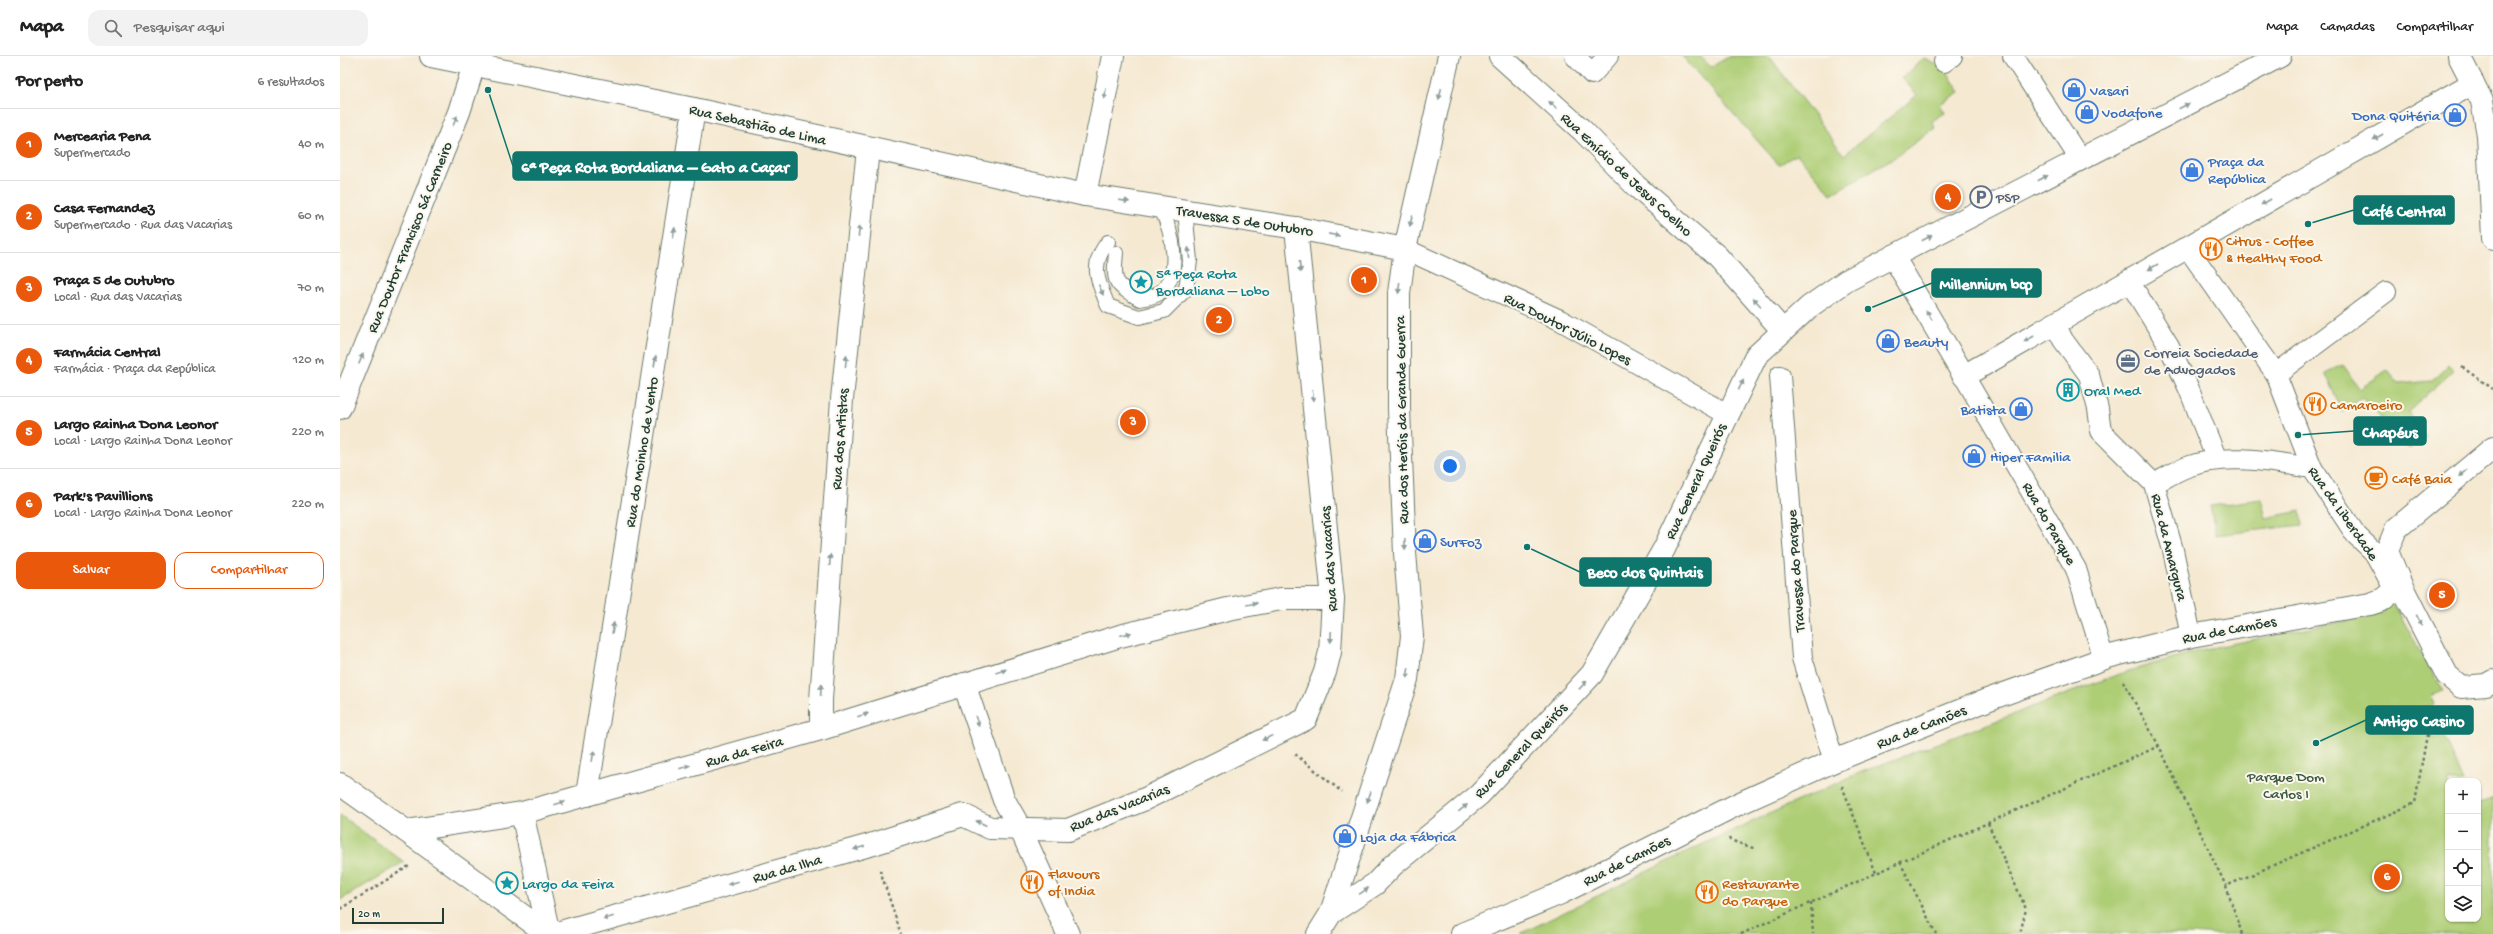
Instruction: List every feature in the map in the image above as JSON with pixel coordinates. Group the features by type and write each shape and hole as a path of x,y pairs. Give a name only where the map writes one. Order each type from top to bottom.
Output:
{"street":[{"name":"Rua Sebastião de Lima","path":"431,56 694,109 868,149 1085,195"},
{"path":"1085,195 1113,56"},
{"name":"Rua dos Heróis da Grande Guerra","path":"1318,934 1331,913 1407,679 1412,636 1405,553 1399,409 1399,293 1404,249 1449,56"},
{"name":"Rua Emídio de Jesus Coelho","path":"1500,56 1583,131 1636,186 1717,256 1783,331"},
{"path":"1575,56 1592,74 1608,56"},
{"path":"2013,56 2080,159"},
{"path":"2280,56 1893,256 1964,376 2473,83"},
{"path":"2459,56 2482,101 2488,135 2493,238"},
{"name":"Rua Doutor Francisco Sá Carneiro","path":"340,408 345,387 459,112 474,65"},
{"name":"Rua do Moinho de Vento","path":"587,795 694,109"},
{"name":"Rua dos Artistas","path":"820,729 820,700 842,400 868,149"},
{"name":"Travessa 5 de Outubro","path":"1085,195 1185,210 1199,215 1296,228 1404,249"},
{"name":"Rua das Vacarias","path":"1020,828 1068,830 1145,799 1306,719 1325,672 1330,652 1333,599 1296,228"},
{"name":"Rua da Liberdade","path":"2187,247 2276,374 2312,468 2356,535 2374,552 2391,583 2401,585"},
{"name":"Rua Doutor Júlio Lopes","path":"1404,249 1560,320 1727,414"},
{"name":"Rua General Queirós","path":"1331,913 1375,884 1393,865 1479,795 1592,674 1664,549 1727,414 1756,356 1809,307 1846,281 1893,256"},
{"path":"2129,281 2169,346 2189,389 2217,460"},
{"path":"2276,374 2386,292"},
{"name":"Rua da Amargura","path":"2055,324 2063,340 2089,375 2098,409 2101,431 2154,484 2173,550 2191,636"},
{"name":"Travessa do Parque","path":"1780,376 1802,658 1834,761"},
{"name":"Rua do Parque","path":"1964,376 2076,570 2104,658"},
{"path":"2493,448 2396,529 2387,551 2401,585 2447,675 2461,686 2486,684 2493,681"},
{"path":"2154,484 2188,467 2217,460 2262,460 2312,468"},
{"name":"Rua de Camões","path":"1462,934 1561,893 1738,804 1834,761 1980,702 2104,658 2191,636 2370,604 2382,600 2401,585"},
{"name":"Rua da Feira","path":"522,813 820,729 1120,636 1228,609 1281,599 1333,599"},
{"path":"964,684 1004,800 1020,828 1068,934"},
{"path":"340,784 549,934"},
{"path":"406,831 522,813 549,934"},
{"name":"Rua da Ilha","path":"553,934 870,845 963,815 990,828 1020,828"}],"lane":[{"path":"1160,207 1168,222 1173,263 1169,282 1157,295 1140,299 1120,288 1114,275 1112,247 1099,252 1096,278 1108,306 1139,317 1164,311 1186,289 1190,260 1185,210"}],"path":[{"path":"2462,367 2493,389"},
{"path":"2119,674 2160,746 2226,886 2242,934"},
{"path":"2226,886 2415,803 2428,729"},
{"path":"1271,736 1365,810"},
{"path":"1741,934 2160,746"},
{"path":"1842,785 1876,873"},
{"path":"1988,823 2026,910 2020,934"},
{"path":"1728,834 1730,840 1756,849"},
{"path":"870,845 901,934"},
{"path":"340,909 433,851"},
{"path":"1900,862 1936,934"},
{"path":"1811,902 1813,934"}],"green space":[{"path":"1682,56 1700,56 1711,67 1730,56 1769,56 1844,155 1917,95 1902,78 1924,58 1944,68 1960,92 1940,104 1945,113 1932,121 1935,128 1895,157 1831,194 1797,154 1779,165"},
{"path":"2342,365 2360,389 2387,370 2399,384 2432,381 2448,365 2453,371 2408,412 2426,438 2409,449 2363,397 2342,412 2325,373"},
{"path":"2261,499 2266,518 2300,511 2302,525 2216,535 2210,506"},
{"name":"Parque Dom Carlos I","path":"2392,601 2443,691 2431,696 2434,705 2419,719 2435,738 2445,738 2463,778 2445,778 2445,922 2481,922 2481,804 2493,798 2493,934 1520,934 1703,844 1859,773 2119,674 2201,650 2383,612"},
{"path":"340,815 404,862 340,900"}],"place":[{"name":"6ª Peça Rota Bordaliana – Gato a Caçar","path":"488,90"},
{"name":"Vasari","path":"2074,90"},
{"name":"Vodafone","path":"2087,112"},
{"name":"Dona Quitéria","path":"2455,115"},
{"name":"Praça da República","path":"2192,170"},
{"name":"Farmácia Central","path":"1948,197"},
{"name":"PSP","path":"1981,197"},
{"name":"Café Central","path":"2308,224"},
{"name":"Citrus - Coffee & Healthy Food","path":"2211,249"},
{"name":"Mercearia Pena","path":"1364,280"},
{"name":"5ª Peça Rota Bordaliana – Lobo","path":"1141,282"},
{"name":"Millennium bcp","path":"1868,309"},
{"name":"Casa Fernandez","path":"1219,320"},
{"name":"Beauty","path":"1888,341"},
{"name":"Correia Sociedade de Advogados","path":"2128,361"},
{"name":"Oral Med","path":"2068,390"},
{"name":"Camaroeiro","path":"2315,404"},
{"name":"Batista","path":"2021,409"},
{"name":"Praça 5 de Outubro","path":"1133,422"},
{"name":"Chapéus","path":"2298,435"},
{"name":"Hiper Familia","path":"1974,456"},
{"name":"Café Baia","path":"2376,478"},
{"name":"SurFoz","path":"1425,541"},
{"name":"Beco dos Quintais","path":"1527,547"},
{"name":"Largo Rainha Dona Leonor","path":"2442,595"},
{"name":"Antigo Casino","path":"2316,743"},
{"name":"Loja da Fábrica","path":"1345,836"},
{"name":"Park's Pavillions","path":"2387,877"},
{"name":"Flavours of India","path":"1032,882"},
{"name":"Largo da Feira","path":"507,883"},
{"name":"Restaurante do Parque","path":"1707,892"}]}
